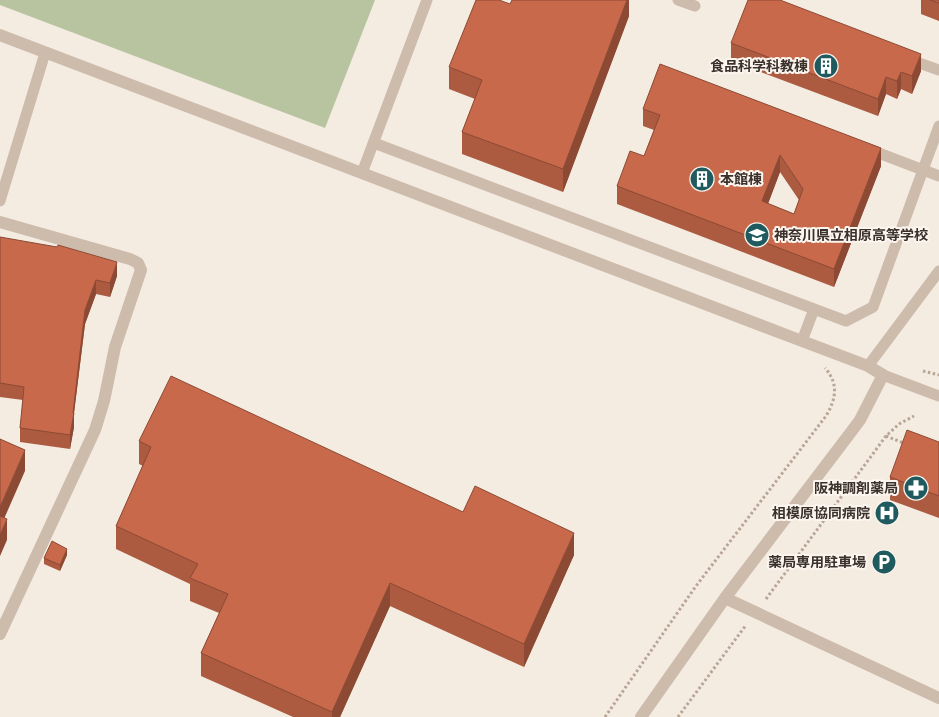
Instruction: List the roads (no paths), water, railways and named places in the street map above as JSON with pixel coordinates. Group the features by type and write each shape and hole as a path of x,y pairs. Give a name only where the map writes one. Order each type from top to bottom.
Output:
{"street":[{"path":"0,35 868,366 883,375 860,420 725,598 641,717"},
{"path":"0,222 130,259 138,263 140,270 116,347 95,430 0,634"},
{"path":"725,598 939,698"}],"lane":[{"path":"362,173 428,0"},
{"path":"678,0 695,6"},
{"path":"0,200 46,53"},
{"path":"894,53 939,70"},
{"path":"374,143 846,321 873,307 939,126"},
{"path":"858,145 939,176"},
{"path":"868,366 939,271"},
{"path":"802,341 814,309"},
{"path":"883,375 939,396"}],"place":[{"name":"食品科学科教棟","path":"826,66"},
{"name":"本館棟","path":"702,179"},
{"name":"神奈川県立相原高等学校","path":"757,235"},
{"name":"阪神調剤薬局","path":"916,488"},
{"name":"相模原協同病院","path":"887,513"},
{"name":"薬局専用駐車場","path":"884,562"}]}
